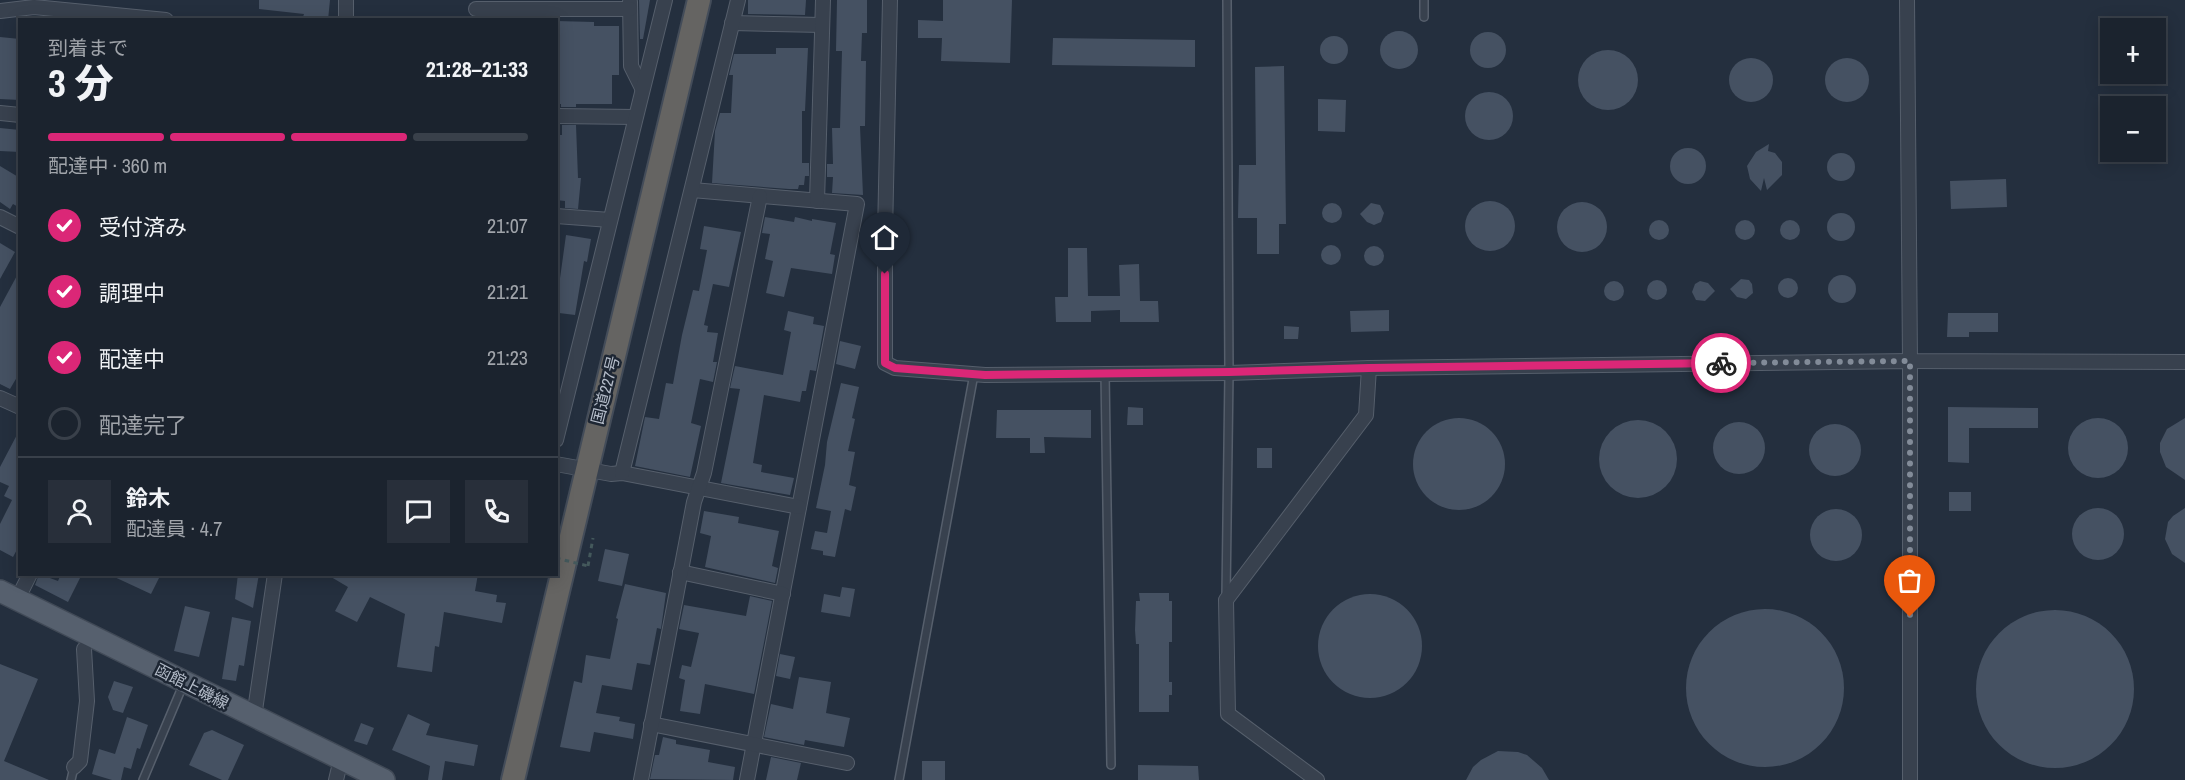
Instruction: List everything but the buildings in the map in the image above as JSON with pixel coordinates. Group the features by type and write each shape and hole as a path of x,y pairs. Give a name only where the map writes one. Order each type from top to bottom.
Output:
{"highway":[{"name":"国道227号","path":"513,780 699,0"}],"main road":[{"name":"函館上磯線","path":"9,595 384,780"}],"street":[{"path":"346,0 346,18"},
{"path":"558,432 634,117 665,0"},
{"path":"622,473 738,0"},
{"path":"817,201 823,0"},
{"path":"890,0 885,363 895,368 974,374 1910,361 2185,362"},
{"path":"1907,0 1910,780"},
{"path":"476,9 630,5 631,66 642,88"},
{"path":"0,11 34,7 146,18"},
{"path":"732,23 822,25"},
{"path":"0,113 18,115"},
{"path":"558,116 634,117"},
{"path":"692,190 857,204 747,780"},
{"path":"640,780 680,572 698,487 704,473 760,196"},
{"path":"558,216 610,220"},
{"path":"0,217 18,226"},
{"path":"1317,780 1228,714 1226,600 1366,415 1369,368"},
{"path":"0,398 18,406"},
{"path":"558,464 611,474 622,473 799,507"},
{"path":"680,572 783,594"},
{"path":"9,595 28,576"},
{"path":"254,717 275,576"},
{"path":"73,774 80,761 87,701 84,649"},
{"path":"651,724 847,763"},
{"path":"336,780 341,759"}],"lane":[{"path":"1226,600 1229,372 1227,0"},
{"path":"1424,0 1424,17"},
{"path":"1105,373 1110,765"},
{"path":"899,780 974,374"},
{"path":"143,780 184,682"}],"path":[{"path":"558,558 588,566 593,538"}],"way so far":[{"path":"1721,363 1910,361 1910,617"}],"route":[{"path":"885,274 885,363 895,368 985,375 1721,363"}]}
